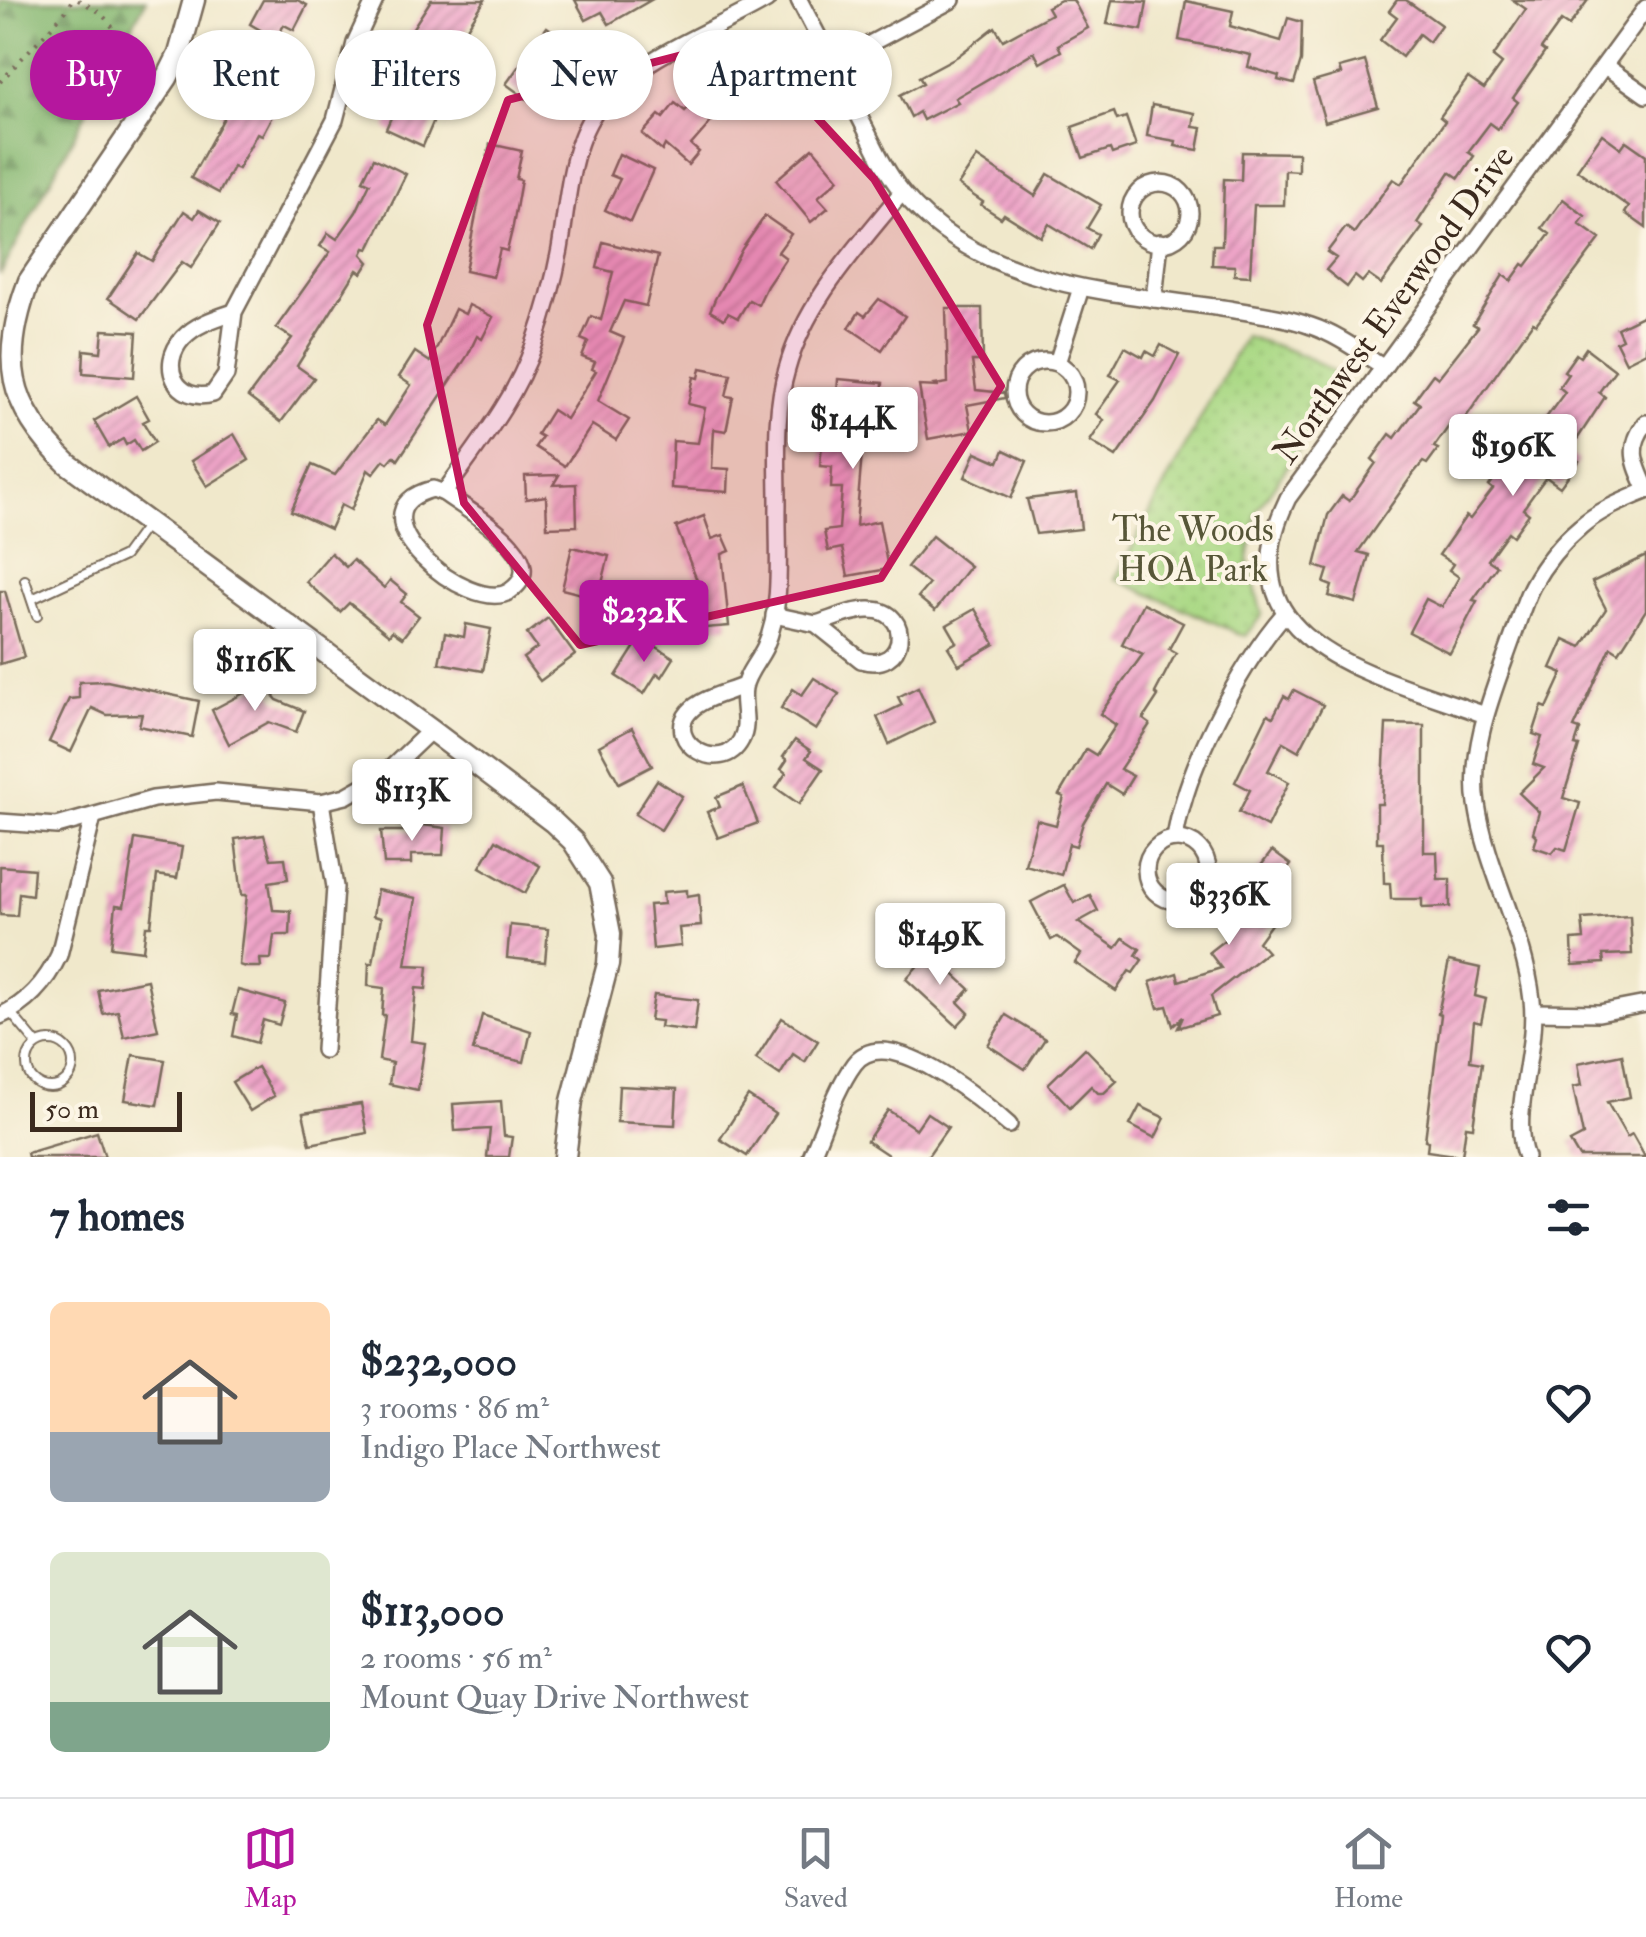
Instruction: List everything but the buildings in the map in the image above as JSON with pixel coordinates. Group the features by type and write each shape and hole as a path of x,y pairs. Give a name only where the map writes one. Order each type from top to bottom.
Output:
{"street":[{"path":"194,0 168,78 28,281 8,331 6,383 46,442 68,464 431,730 573,841 600,883 607,909 608,964 572,1101 565,1157"},
{"path":"234,312 191,330 175,348 170,368 174,381 191,394 213,394 226,375 234,312 334,120 355,43 375,0"},
{"path":"444,493 496,420 533,348 559,255 580,142 592,114 612,91 658,59 767,0"},
{"path":"799,0 814,30"},
{"path":"892,32 952,0"},
{"name":"Northwest Everwood Drive","path":"1486,715 1350,665 1305,638 1285,612 1272,583 1270,552 1288,498 1646,8"},
{"path":"1605,66 1646,95"},
{"path":"861,120 902,192 930,222 970,250 1006,267 1081,288 1278,316 1334,335 1384,367"},
{"path":"744,686 690,710 682,724 683,733 701,755 720,756 742,740 744,686 765,646 774,615 778,424 786,371 817,303 902,192"},
{"path":"1154,299 1160,242"},
{"path":"1057,363 1081,288"},
{"path":"1038,362 1057,363 1076,384 1074,404 1053,422 1034,421 1015,400 1016,381 1038,362"},
{"path":"1526,1157 1520,1130 1534,1037 1529,970 1485,842 1475,773 1486,715 1530,590 1543,568 1580,526 1646,489 1633,458 1634,441 1646,423"},
{"path":"433,489 444,493 512,542 520,554 520,580 512,589 491,595 467,590 407,540 400,517 412,498 433,489"},
{"path":"774,615 816,624 870,663 886,660 900,640 896,624 884,612 870,609 816,624"},
{"path":"1175,839 1184,798 1223,710 1246,663 1285,612"},
{"path":"0,822 57,826 152,799 216,792 321,802 346,796 374,781 431,730"},
{"path":"321,802 335,887 324,1050"},
{"path":"5,1014 26,1002 59,955 93,818"},
{"path":"1175,839 1194,844 1202,851 1208,869 1204,888 1178,902 1160,897 1145,872 1150,853 1175,839"},
{"path":"1534,1012 1600,1014 1646,1004"},
{"path":"811,1157 854,1064 870,1052 906,1056 946,1076 1009,1125"}],"lane":[{"path":"32,598 124,556 148,522"},
{"path":"26,580 36,616"},
{"path":"5,1014 37,1044"},
{"path":"52,1041 66,1048 72,1069 63,1082 42,1085 31,1076 27,1063 37,1044 52,1041"}],"path":[{"path":"0,82 75,0 100,13 120,37 130,58 150,72 168,78"}],"highlighted area":[{"path":"744,39 874,179 1001,386 881,578 580,645 464,503 427,325 508,100"}],"green space":[{"path":"0,0 146,0 130,30 30,30 30,120 82,120 0,275"},
{"name":"The Woods HOA Park","path":"1244,336 1306,357 1341,376 1339,393 1257,510 1248,559 1262,615 1245,636 1115,579"}]}
